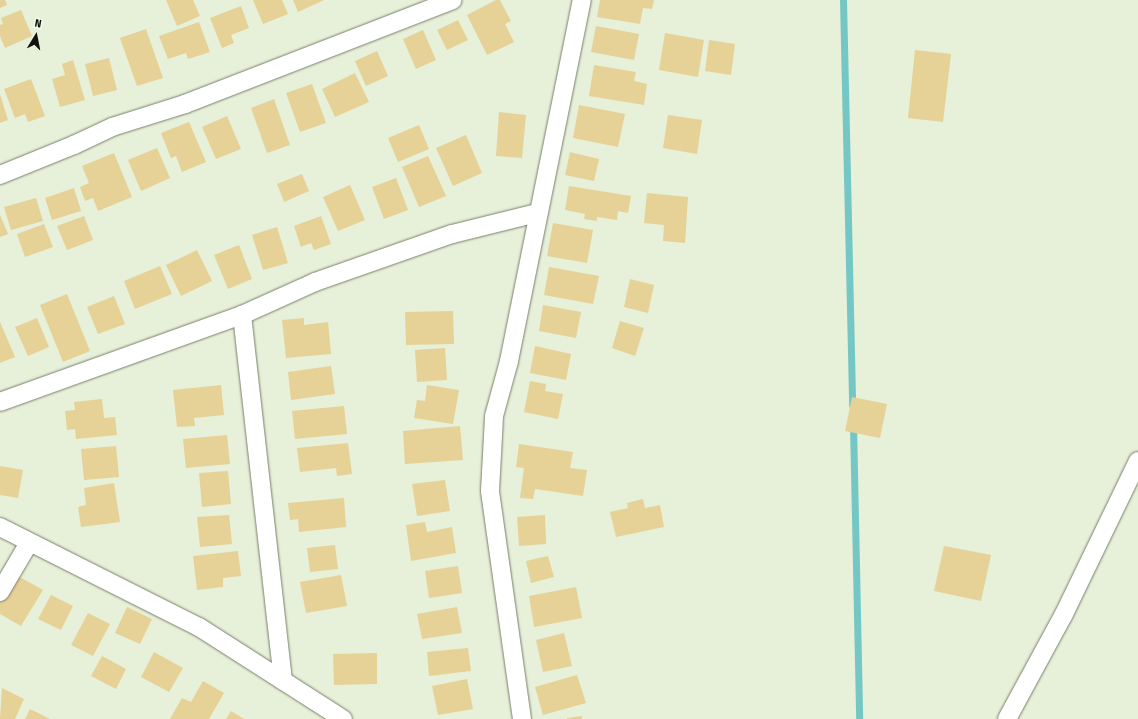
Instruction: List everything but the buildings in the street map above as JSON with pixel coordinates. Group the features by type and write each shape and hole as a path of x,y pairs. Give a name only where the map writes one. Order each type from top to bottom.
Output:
{"street":[{"path":"0,174 74,146 112,127 185,104 453,0"},
{"path":"522,719 490,491 494,416 509,361 537,213 582,0"},
{"path":"0,402 242,316 315,282 452,234 537,213"},
{"path":"242,316 283,681"},
{"path":"1007,719 1068,607 1138,461"},
{"path":"0,527 29,543 116,584 199,627 343,719"},
{"path":"0,592 29,543"}],"waterway":[{"path":"843,0 852,405"},
{"path":"853,423 859,719"}]}
